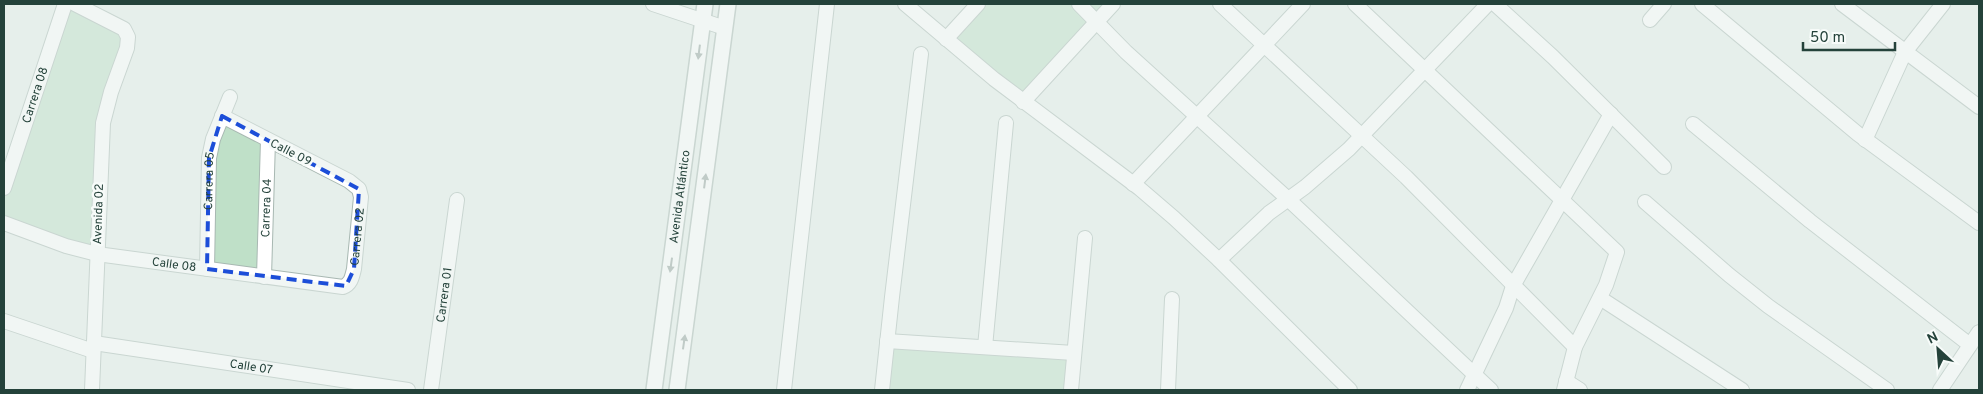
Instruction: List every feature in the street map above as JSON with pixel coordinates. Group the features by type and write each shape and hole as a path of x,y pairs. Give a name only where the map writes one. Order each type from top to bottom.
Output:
{"street":[{"name":"Carrera 08","path":"4,188 65,4"},
{"name":"Avenida 02","path":"75,4 124,29 127,32 129,42 109,98 103,123 92,390"},
{"path":"653,4 702,22 725,28"},
{"name":"Avenida Atlántico","path":"654,390 705,4"},
{"name":"Avenida Atlántico","path":"677,390 728,4"},
{"path":"784,390 828,4"},
{"path":"904,4 1023,102 1133,184 1219,260 1350,390"},
{"path":"946,39 978,4"},
{"path":"1079,4 1126,52 1288,199 1491,390"},
{"path":"1023,102 1113,4"},
{"path":"1220,4 1453,223 1575,348"},
{"path":"1133,184 1196,115 1304,4"},
{"path":"1355,4 1617,252 1600,298 1575,348 1565,386 1580,390"},
{"path":"1219,260 1269,213 1330,167 1488,4"},
{"path":"1495,4 1612,114 1664,167"},
{"path":"1650,20 1664,4"},
{"path":"1702,4 1865,140 1979,223"},
{"path":"1842,4 1979,108"},
{"path":"1865,140 1905,52 1943,4"},
{"path":"882,390 921,54"},
{"name":"Carrera 05","path":"207,269 210,158 213,140 230,97"},
{"path":"1467,390 1506,308 1513,286 1612,114"},
{"name":"Calle 09","path":"222,116 349,181 359,189"},
{"path":"985,347 1006,123"},
{"path":"1693,124 1810,221 1970,345"},
{"name":"Carrera 04","path":"264,276 268,140"},
{"name":"Carrera 02","path":"350,283 354,269 361,197 359,189"},
{"name":"Carrera 01","path":"431,390 457,200"},
{"path":"1645,202 1699,250 1762,301 1887,390"},
{"name":"Calle 08","path":"4,223 66,246 97,254 343,287 350,283"},
{"path":"1071,390 1085,238"},
{"path":"1600,298 1742,390"},
{"path":"1168,390 1172,299"},
{"name":"Calle 07","path":"4,321 94,347 408,390"},
{"path":"1940,390 1979,332"},
{"path":"887,342 1074,353"}],"highlighted area":[{"path":"222,116 359,189 354,269 346,286 207,269 209,158"}],"green space":[{"path":"65,4 124,29 111,92 97,254 4,223 4,188"},
{"path":"978,4 1113,4 1023,102 946,39"},
{"path":"222,116 268,140 264,277 207,269 208,177"},
{"path":"887,341 1074,353 1071,390 882,390"}]}
